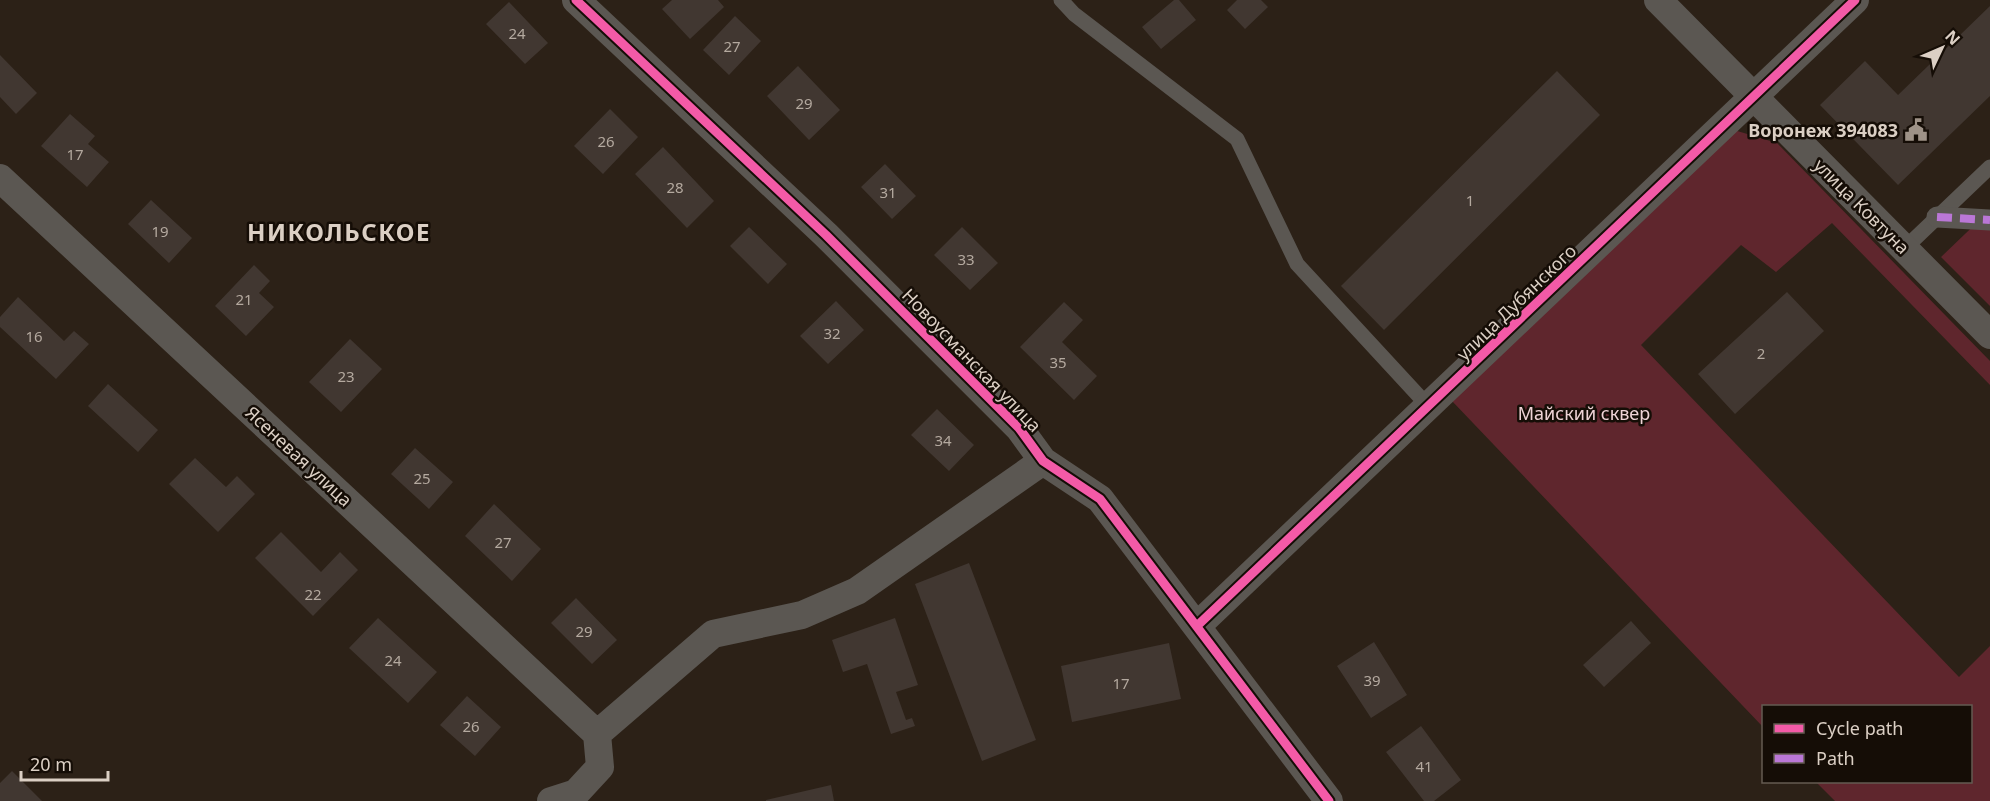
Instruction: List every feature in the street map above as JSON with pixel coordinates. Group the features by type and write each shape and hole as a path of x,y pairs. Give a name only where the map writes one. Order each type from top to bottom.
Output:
{"street":[{"name":"Новоусманская улица","path":"576,0 826,235 1019,428 1043,461 1100,499 1198,625 1329,801"},
{"name":"улица Ковтуна","path":"1658,0 1990,335"},
{"name":"улица Дубянского","path":"1198,625 1855,0"},
{"name":"Ясеневая улица","path":"0,178 597,734"},
{"path":"1937,217 1990,220"},
{"path":"551,801 576,793 600,767 597,734 713,634 802,615 857,591 1043,461"}],"lane":[{"path":"1060,0 1074,14 1237,139 1297,264 1429,407"},
{"path":"1904,249 1990,167"}],"green space":[{"name":"Майский сквер","path":"1734,130 1777,143 1990,361 1990,385 1832,223 1776,272 1741,245 1641,345 1959,677 1990,646 1990,801 1835,801 1817,783 1972,783 1972,705 1762,705 1762,726 1452,401"},
{"path":"1990,210 1990,306 1941,257"}],"building":[{"path":"672,0 718,0 724,7 690,39 662,9"},
{"path":"1174,0 1179,0 1196,20 1161,49 1142,27"},
{"path":"1237,0 1261,0 1268,7 1245,29 1227,10"},
{"path":"509,2 548,43 525,64 486,24"},
{"path":"1990,6 1990,96 1898,185 1820,105 1865,61 1898,95"},
{"path":"735,16 761,41 729,75 703,50"},
{"path":"0,55 37,93 16,114 0,97"},
{"path":"798,66 840,110 809,140 767,96"},
{"path":"1557,71 1600,115 1384,330 1341,286"},
{"path":"610,109 638,137 603,174 574,146"},
{"path":"70,114 95,136 88,144 109,162 87,187 41,146"},
{"path":"663,147 714,201 687,228 635,174"},
{"path":"885,164 916,196 892,219 861,187"},
{"path":"151,200 192,238 169,263 128,224"},
{"path":"749,227 787,264 768,284 730,246"},
{"path":"962,227 998,263 970,290 934,255"},
{"path":"254,265 270,281 259,293 274,307 246,336 215,306"},
{"path":"1787,292 1824,331 1735,414 1698,374"},
{"path":"18,297 64,341 74,331 89,344 56,379 0,327 0,317"},
{"path":"836,301 864,330 828,364 800,336"},
{"path":"1064,302 1083,320 1062,342 1097,376 1074,400 1020,347"},
{"path":"350,339 382,369 341,412 309,382"},
{"path":"108,384 158,430 138,452 88,406"},
{"path":"937,409 974,445 949,471 911,435"},
{"path":"415,448 453,482 429,509 391,474"},
{"path":"195,458 226,487 237,476 255,494 218,532 169,484"},
{"path":"494,504 541,549 512,581 465,536"},
{"path":"281,532 321,572 340,552 358,570 313,616 255,558"},
{"path":"969,563 1036,740 982,761 915,584"},
{"path":"576,598 617,640 592,664 551,623"},
{"path":"378,618 437,672 408,703 349,648"},
{"path":"895,618 918,685 896,692 906,720 912,718 915,726 891,734 867,664 843,672 832,640"},
{"path":"1631,621 1651,643 1604,687 1583,665"},
{"path":"1374,642 1407,695 1371,718 1337,666"},
{"path":"1169,643 1181,699 1072,722 1061,666"},
{"path":"467,696 501,727 475,756 440,725"},
{"path":"1421,726 1461,780 1434,801 1424,801 1386,752"},
{"path":"12,771 42,801 0,801 0,783"},
{"path":"831,785 834,801 766,801 766,800"}],"marked path":[{"path":"1937,217 1990,220"}],"cycle path":[{"path":"576,0 826,235 1019,428 1043,461 1100,499 1329,801"},
{"path":"1198,625 1855,0"}],"place":[{"name":"Воронеж 394083","path":"1916,130"}],"district":[{"name":"НИКОЛЬСКОЕ","path":"339,231"}]}
